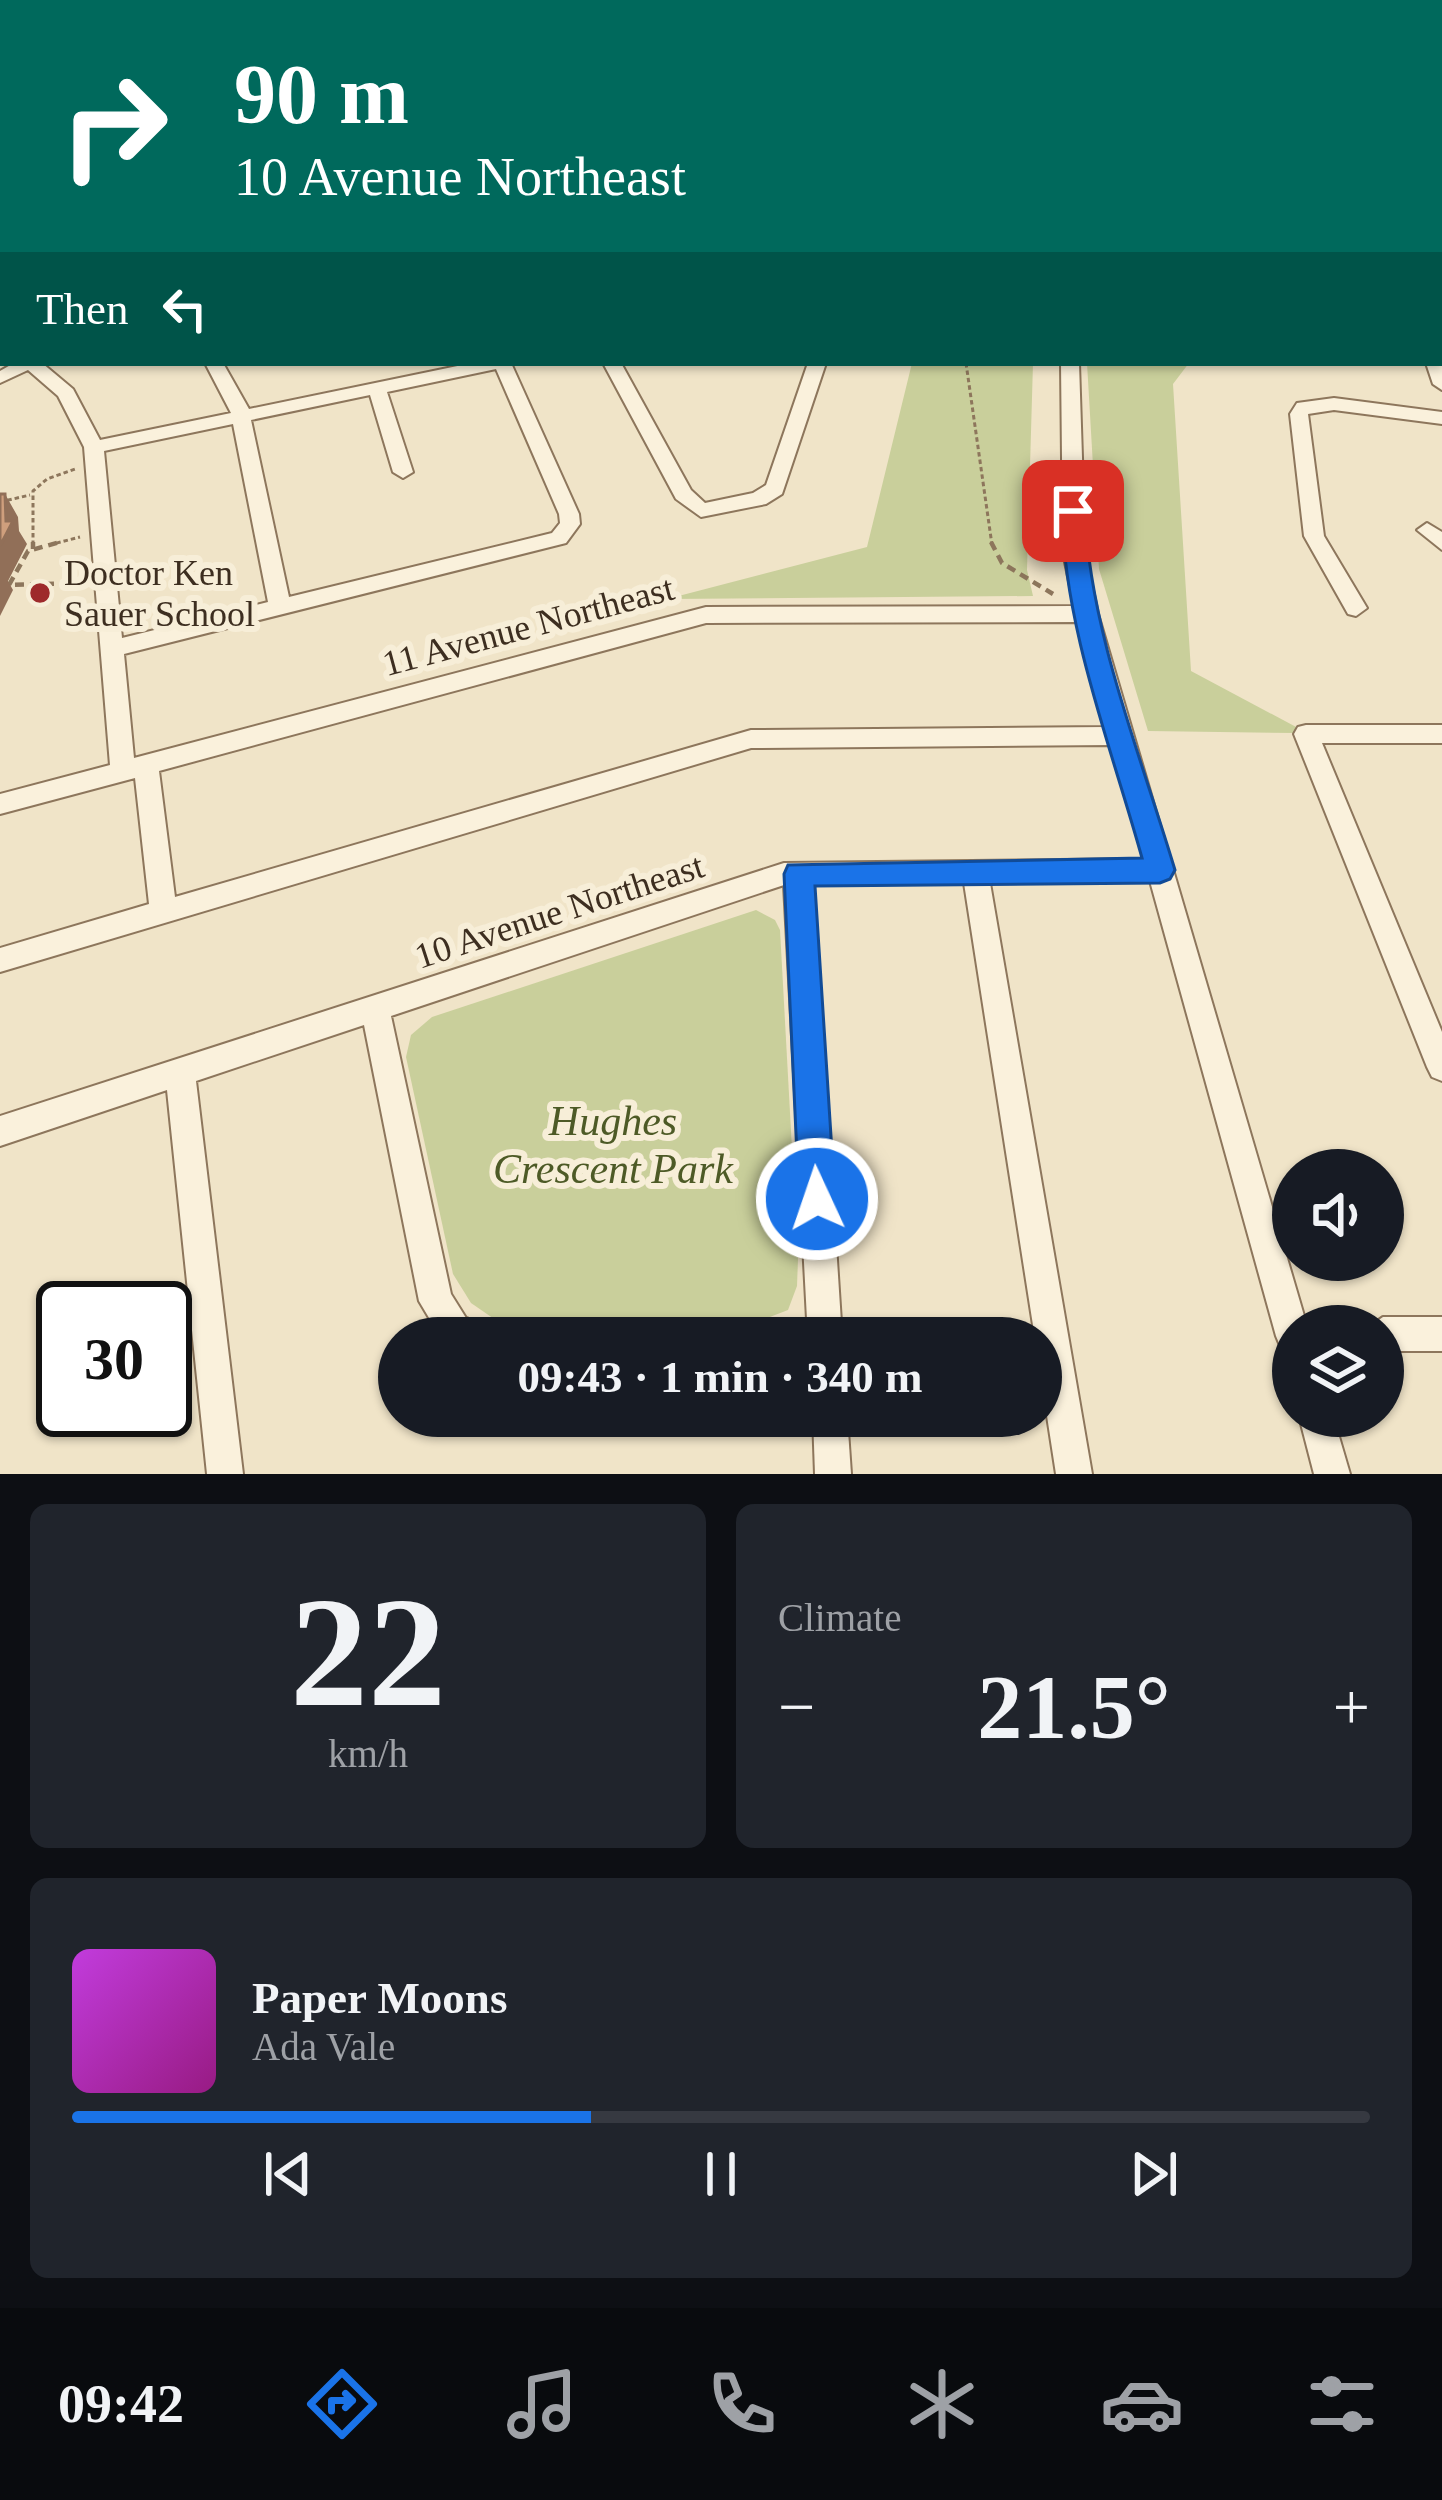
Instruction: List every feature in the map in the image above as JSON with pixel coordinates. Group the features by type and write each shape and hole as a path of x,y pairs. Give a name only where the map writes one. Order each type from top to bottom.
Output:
{"street":[{"path":"33,366 66,393 94,447 111,649 164,911"},
{"path":"216,366 241,417 280,608"},
{"path":"94,447 486,366"},
{"path":"111,649 549,543 567,530 569,514 501,366"},
{"path":"614,366 683,494 701,511 759,499 775,489 816,366"},
{"path":"1070,366 1074,552 1087,614 1284,1305"},
{"path":"377,389 403,472"},
{"path":"1356,608 1314,536 1299,413 1304,407 1334,404 1442,418"},
{"path":"1442,526 1427,530 1442,544"},
{"name":"11 Avenue Northeast","path":"0,804 706,615 1087,614"},
{"path":"1442,734 1306,734 1442,1067"},
{"path":"0,960 751,739 1122,736"},
{"name":"10 Avenue Northeast","path":"0,1131 761,882 799,874 1160,870"},
{"path":"975,872 1074,1474"},
{"path":"799,874 824,1317"},
{"path":"376,1008 436,1301 446,1317"},
{"path":"180,1072 225,1474"},
{"path":"1404,1334 1442,1334"},
{"path":"831,1437 833,1474"},
{"path":"1322,1437 1332,1474"}],"path":[{"path":"966,366 992,547 1002,563 1087,614"},
{"path":"0,502 32,495 46,479 75,469"},
{"path":"32,495 33,549"},
{"path":"9,585 28,550 80,537"},
{"path":"0,585 82,583"}],"green space":[{"path":"911,366 1033,366 1027,570 1033,596 667,599 867,547"},
{"path":"1087,366 1187,366 1173,384 1191,671 1298,728 1296,733 1148,731 1099,569"},
{"name":"Hughes Crescent Park","path":"756,910 775,920 780,930 798,1259 797,1286 788,1310 770,1317 491,1317 471,1303 453,1274 406,1057 411,1035 432,1017"}],"building":[{"path":"0,494 5,494 6,521 13,521 0,546"}],"place":[{"name":"Doctor Ken Sauer School","path":"40,593"}],"route":[{"path":"817,1199 799,874 1160,870 1087,614 1074,552 1073,511"}]}
